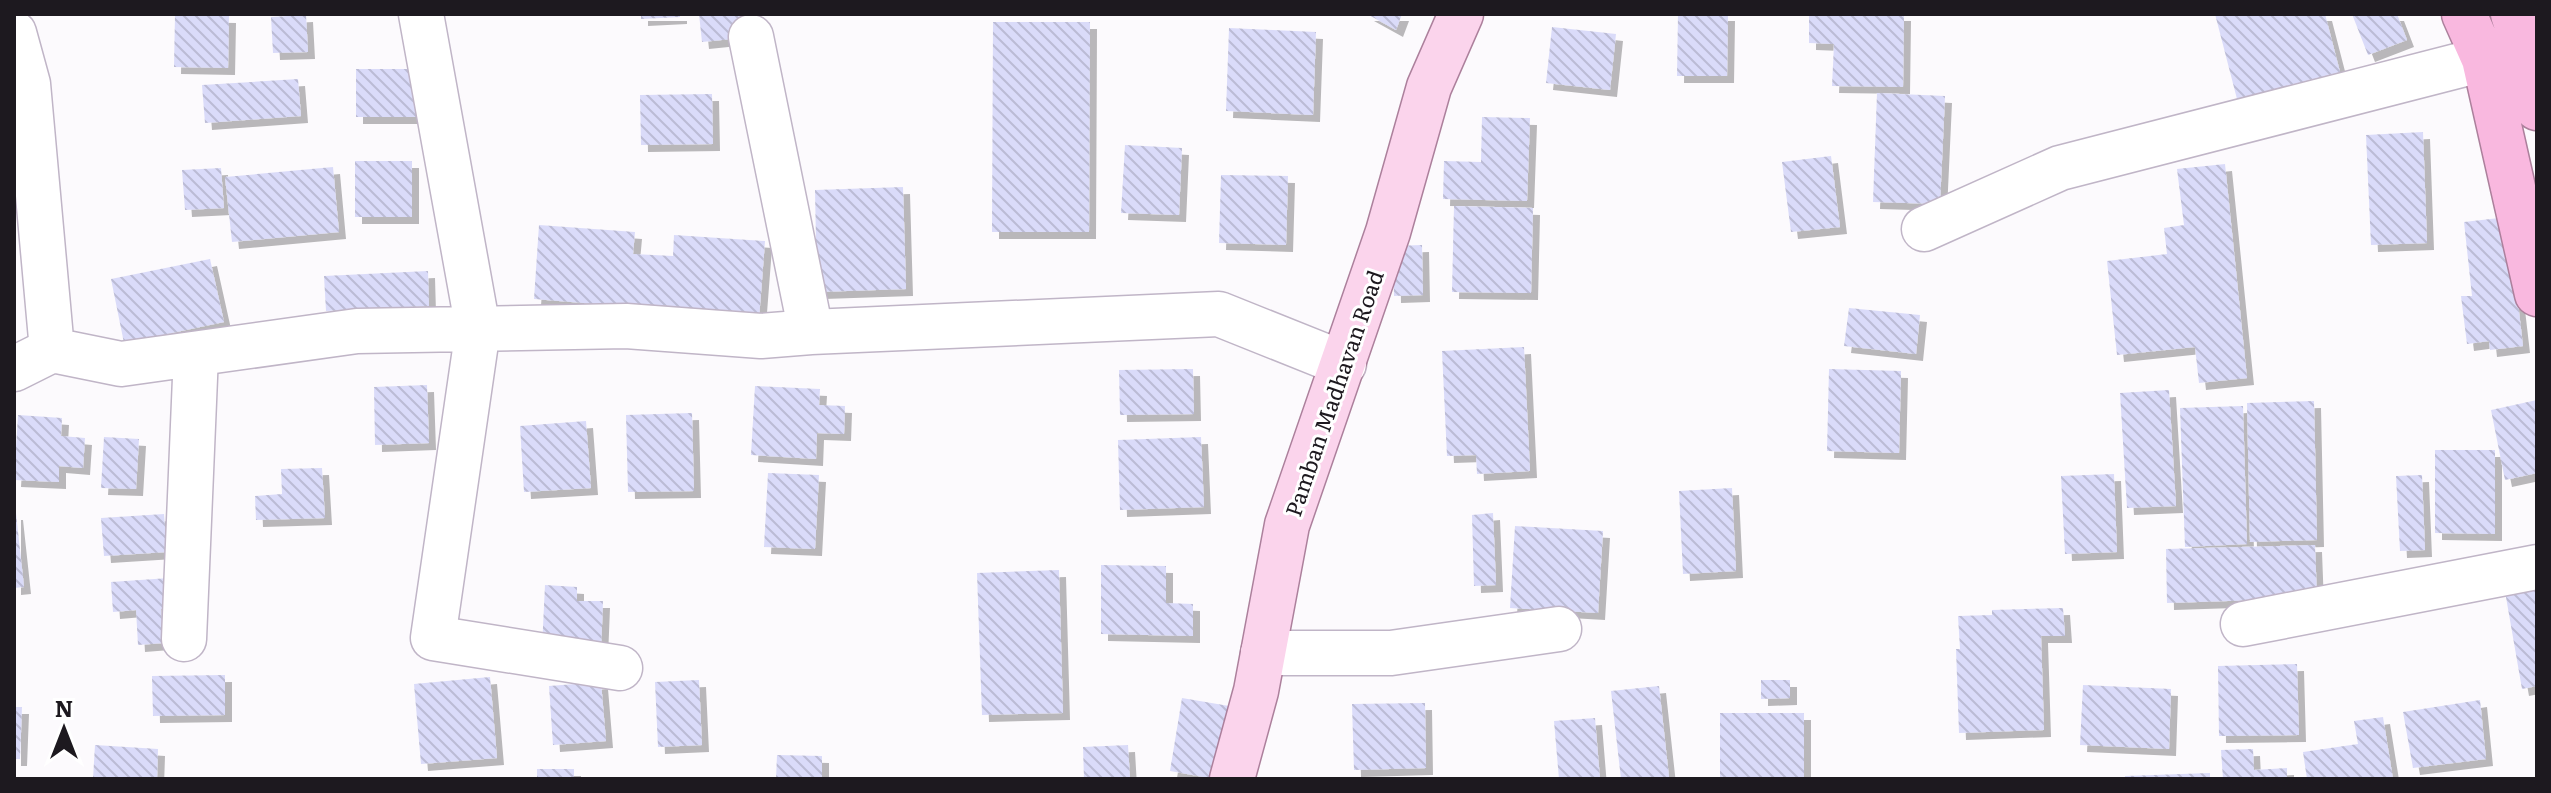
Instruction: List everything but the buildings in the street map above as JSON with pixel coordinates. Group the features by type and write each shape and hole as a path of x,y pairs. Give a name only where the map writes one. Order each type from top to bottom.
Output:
{"highway":[{"path":"2464,14 2484,59 2537,294"},
{"path":"2513,14 2537,108"}],"main road":[{"name":"Pamban Madhavan Road","path":"1232,779 1256,691 1287,525 1388,232 1429,87 1461,14"}],"street":[{"path":"421,14 478,329 433,638 620,668"},
{"path":"14,33 28,84 33,360 121,364 357,331 626,326 761,336 1219,314 1344,364"},
{"path":"751,37 811,332"},
{"path":"1924,229 2060,168 2484,59"},
{"path":"184,639 196,354"},
{"path":"2243,624 2537,567"},
{"path":"1263,653 1391,653 1559,629"}]}
